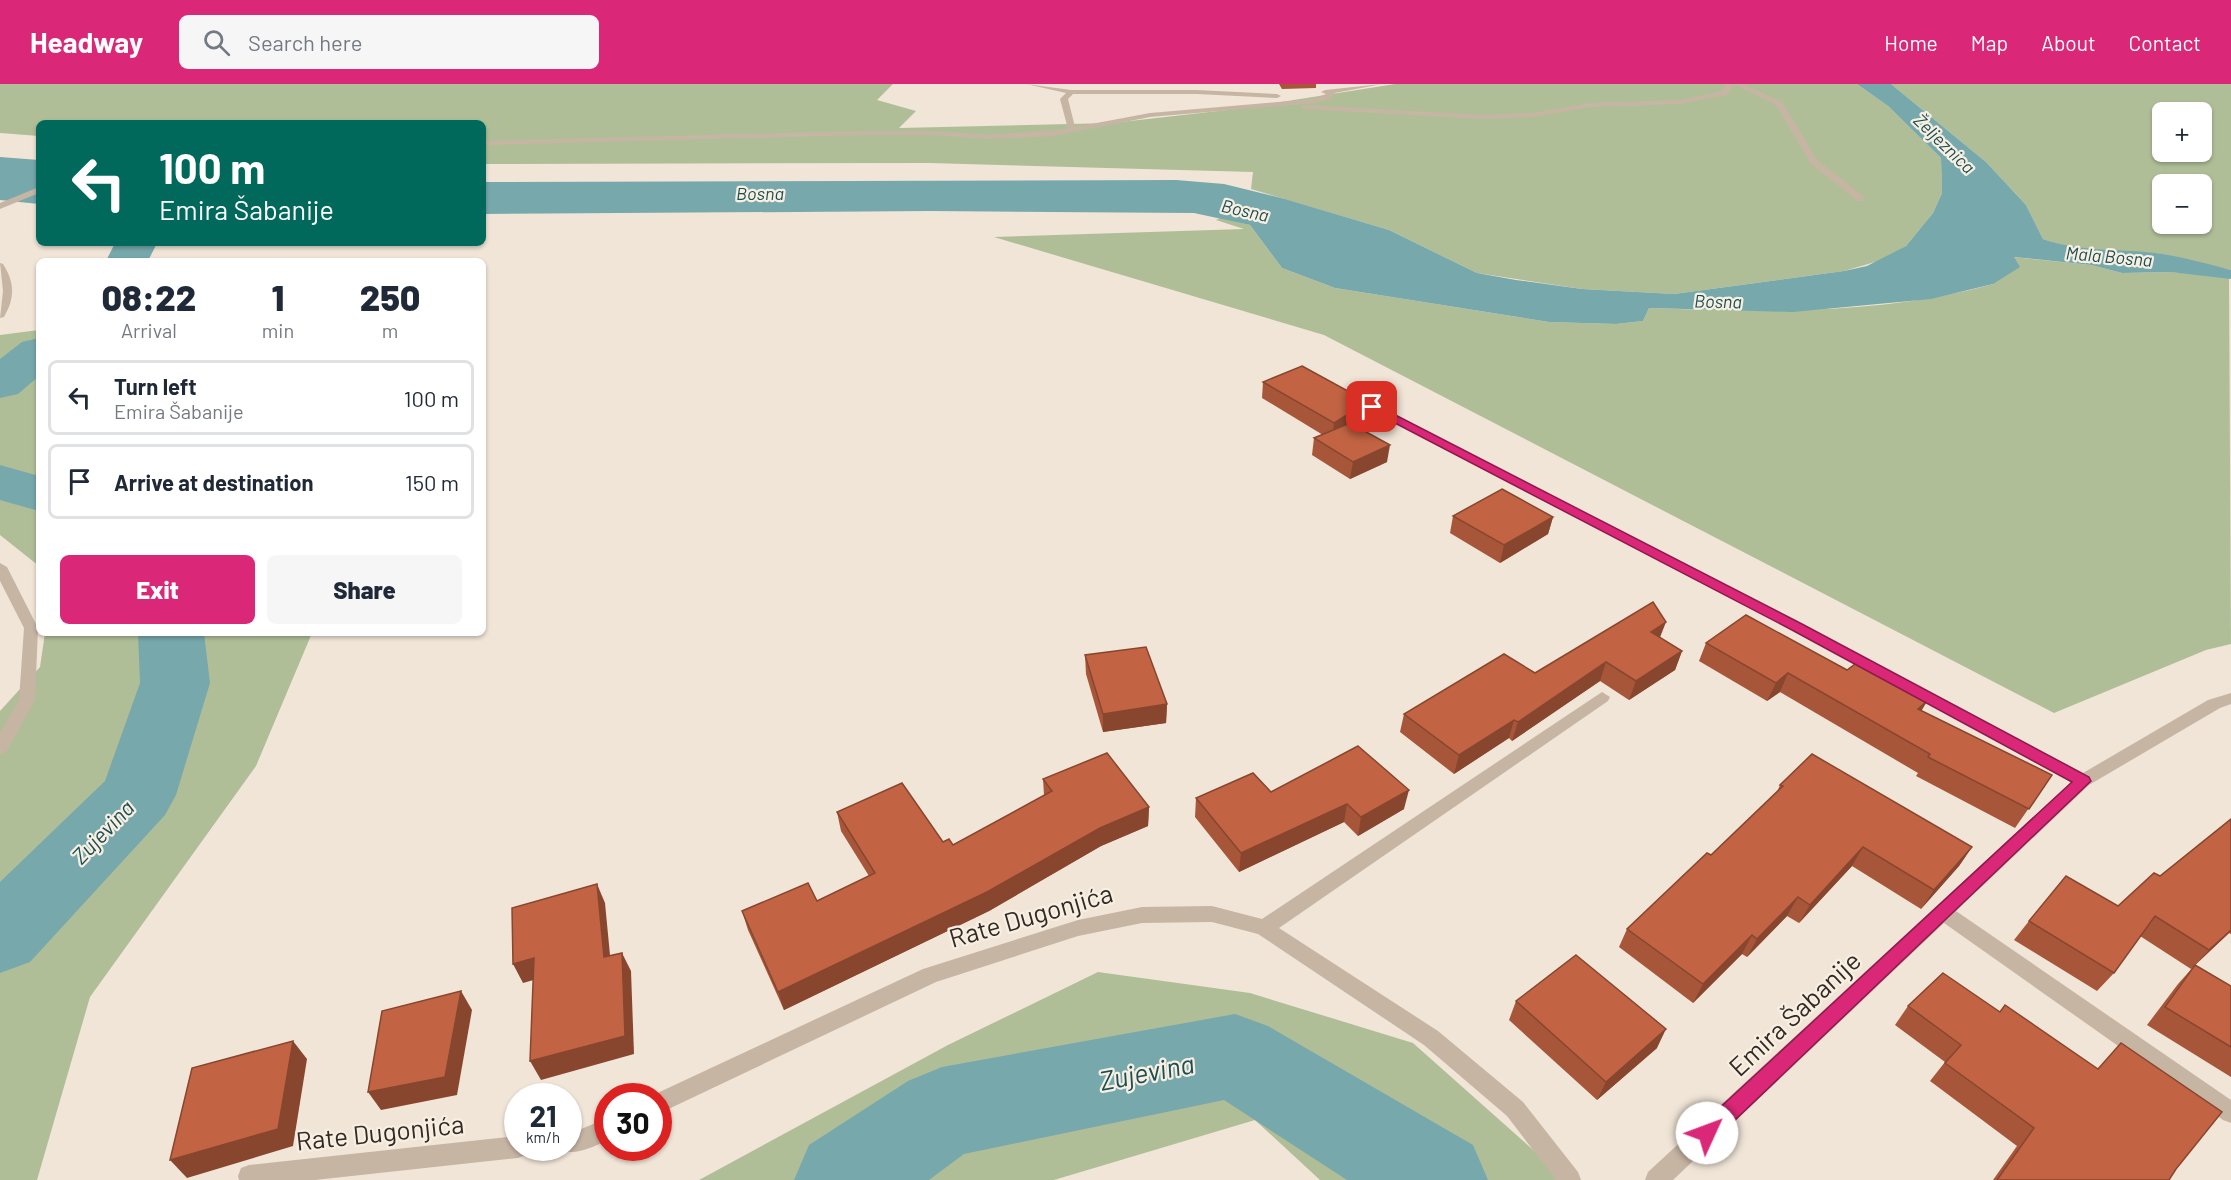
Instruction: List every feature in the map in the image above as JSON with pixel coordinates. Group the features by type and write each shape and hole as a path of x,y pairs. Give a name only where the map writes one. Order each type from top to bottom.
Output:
{"street":[{"path":"1030,84 1071,92 1206,92 1276,96 1378,84"},
{"path":"1281,105 1483,117 1533,115 1590,105 1680,102 1724,93 1730,84"},
{"path":"1737,84 1779,104 1814,162 1861,199"},
{"path":"486,143 886,133 933,133 990,137 1053,134 1150,115 1219,107 1281,105 1314,101 1327,97 1333,91"},
{"path":"1071,92 1064,99 1072,130"},
{"path":"0,206 36,191"},
{"path":"0,266 9,281 8,299 0,315"},
{"path":"1372,407 1797,627 2084,781"},
{"path":"0,567 31,628 27,700 0,748"},
{"path":"1264,928 1602,697"},
{"name":"Emira Šabanije","path":"1656,1180 1944,913 1973,881 2084,781 2214,704 2231,698"},
{"path":"1944,913 2231,1113"},
{"name":"Rate Dugonjića","path":"672,1097 930,975 1078,928 1142,915 1212,914 1264,928 1431,1038 1515,1109 1570,1180"},
{"name":"Rate Dugonjića","path":"249,1176 504,1149"}],"green space":[{"path":"0,84 893,84 877,100 916,111 899,128 1112,123 1236,109 1395,84 1857,84 1888,106 1941,158 1942,193 1933,213 1906,246 1882,260 1844,271 1674,294 1582,289 1477,273 1389,230 1251,189 1253,172 929,163 486,164 486,120 36,120 36,136 0,133"},
{"path":"1891,84 2231,84 2231,270 2162,254 2067,248 2043,239 2026,205 1986,162"},
{"path":"1220,218 1250,225 1282,268 1335,288 1549,322 1616,324 1643,321 1649,308 1822,309 1908,301 1993,284 2013,257 2091,265 2122,273 2170,272 2229,277 2231,644 2206,650 2054,713 1324,335 994,237 1244,229 1216,220"},
{"path":"36,330 36,564 0,535 0,335"},
{"path":"45,636 311,636 256,766 90,997 37,1180 0,1180 0,711 40,667"},
{"path":"1098,972 1250,993 1413,1043 1567,1180 1320,1180 1255,1120 1054,1180 699,1180 948,1045"}],"water":[{"path":"1857,84 1891,84 1986,162 2026,205 2043,239 2102,250 2148,252 2180,257 2231,270 2231,279 2170,272 2122,273 2091,265 2014,257 2020,267 1993,284 1931,299 1793,312 1649,308 1643,321 1616,324 1549,322 1335,288 1282,268 1250,225 1194,213 931,211 486,214 486,182 1176,180 1224,184 1285,199 1389,230 1477,273 1582,289 1674,294 1844,271 1867,266 1906,246 1933,213 1942,193 1941,158 1888,106"},
{"path":"0,157 36,160 36,204 0,200"}],"building":[{"path":"1302,366 1368,402 1334,423 1263,382"},
{"path":"1350,423 1390,445 1353,462 1314,438"},
{"path":"1502,489 1553,517 1504,545 1453,516"},
{"path":"1653,602 1666,622 1651,632 1682,651 1636,681 1606,662 1518,722 1514,720 1459,755 1404,714 1504,654 1535,673"},
{"path":"1746,615 1847,670 1858,662 1928,700 1918,709 2052,775 2029,809 1928,757 1930,754 1788,673 1776,683 1706,643"},
{"path":"1146,647 1167,704 1103,714 1085,655"},
{"path":"1358,746 1409,790 1361,817 1347,804 1241,853 1196,798 1253,773 1271,792"},
{"path":"1107,753 1149,807 1100,828 987,892 778,992 742,911 808,883 817,901 875,873 837,812 902,783 943,842 949,839 953,845 1052,791 1043,779"},
{"path":"1812,754 1972,847 1934,890 1863,847 1810,905 1798,897 1757,939 1752,935 1703,984 1627,929 1707,853 1711,855 1783,786 1780,785"},
{"path":"2231,819 2231,930 2209,950 2155,916 2114,973 2029,921 2066,876 2118,906 2154,873 2160,876"},
{"path":"597,884 604,957 622,953 625,1036 530,1061 534,958 513,964 512,908"},
{"path":"1576,955 1666,1029 1606,1082 1516,1001"},
{"path":"2195,965 2231,986 2231,1047 2165,1007"},
{"path":"1943,973 2000,1012 2005,1005 2098,1069 2121,1043 2222,1112 2169,1180 1997,1180 2034,1128 1945,1063 1961,1045 1908,1006"},
{"path":"461,991 445,1077 368,1092 382,1011"},
{"path":"293,1041 278,1129 170,1160 192,1068"}],"waterway":[{"name":"Zujevina","path":"128,258 134,246"},
{"name":"Zujevina","path":"0,383 36,354"},
{"name":"Zujevina","path":"0,482 36,493"},
{"name":"Zujevina","path":"0,937 138,795 175,683 171,636"},
{"name":"Zujevina","path":"845,1180 942,1113 1235,1056 1437,1180"}],"route":[{"path":"1372,407 1797,627 2084,781 1973,881 1944,913 1707,1133"}],"water label":[{"name":"Željeznica","path":"1944,144"},
{"name":"Bosna","path":"760,194"},
{"name":"Bosna","path":"1245,211"},
{"name":"Mala Bosna","path":"2109,257"},
{"name":"Bosna","path":"1718,302"}]}
